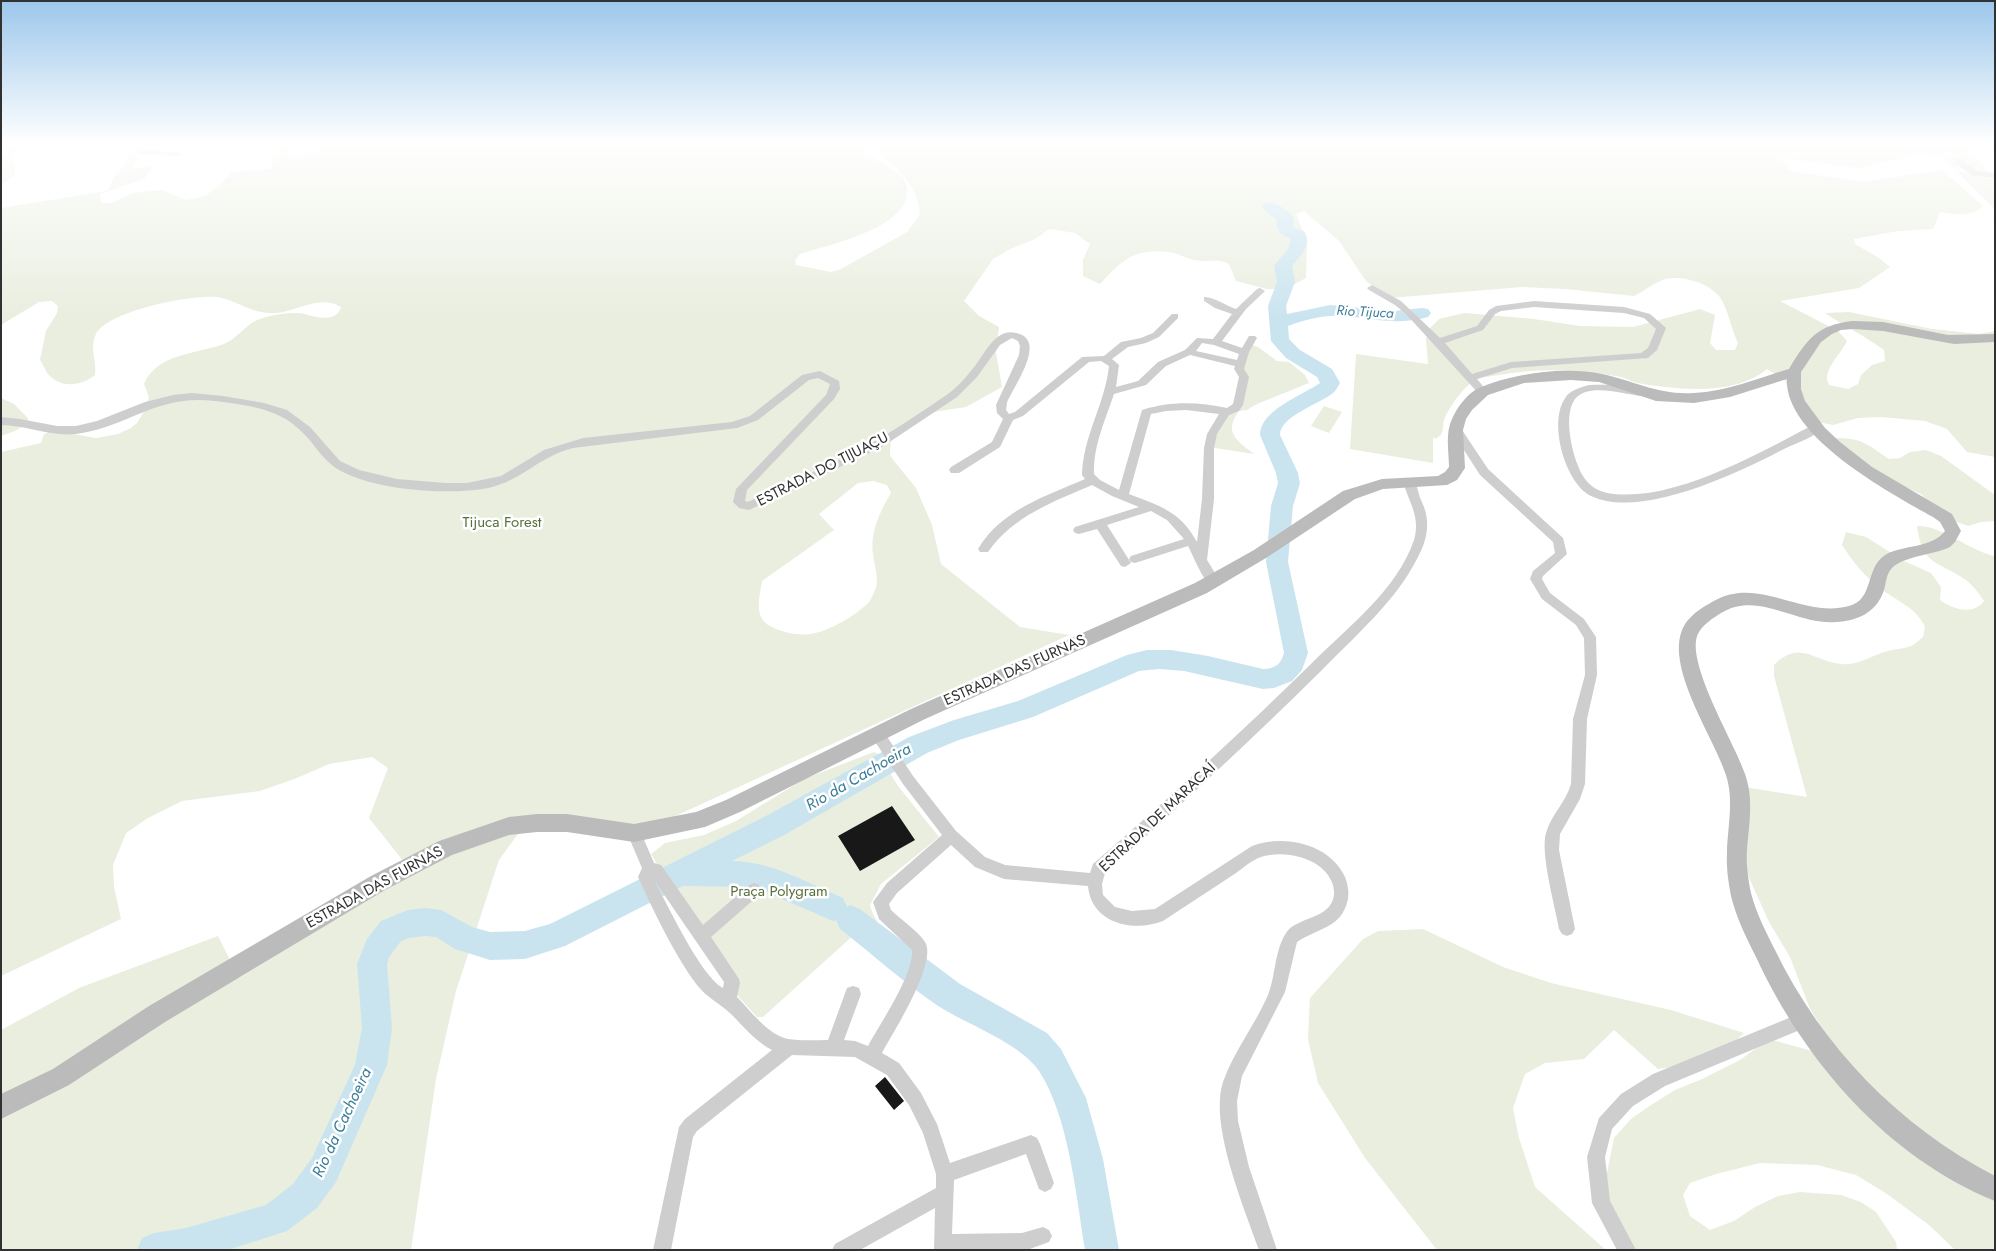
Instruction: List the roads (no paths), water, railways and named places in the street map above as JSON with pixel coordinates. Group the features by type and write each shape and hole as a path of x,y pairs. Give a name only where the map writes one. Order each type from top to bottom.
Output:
{"main road":[{"path":"1995,338 1976,340 1952,339 1887,328 1856,325 1839,326 1827,331 1813,341 1794,381 1800,405 1817,428 1844,455 1868,472 1939,512 1946,518 1953,532 1952,537 1945,543 1907,553 1884,564 1880,571 1875,596 1870,604 1858,611 1839,616 1821,615 1768,600 1744,597 1728,599 1699,620 1687,638 1688,665 1726,748 1740,790 1741,812 1737,853 1740,892 1770,968 1801,1021 1820,1047 1853,1085 1921,1145 1954,1167 1995,1189"},
{"name":"ESTRADA DAS FURNAS","path":"1,1107 60,1077 156,1014 378,883 446,848 502,828 537,823 567,823 634,833 698,821 882,741 1214,581 1260,554 1348,495 1382,484 1441,481 1454,474 1457,468 1456,430 1461,413 1483,392 1523,379 1571,375 1600,378 1646,394 1676,398 1711,396 1778,378 1794,381"}],"street":[{"path":"1372,288 1398,303 1412,316 1439,342 1483,392"},
{"path":"1216,342 1238,313 1260,291"},
{"path":"1207,300 1238,313"},
{"path":"1439,342 1480,328 1492,312 1499,308 1534,304 1562,304 1629,311 1647,316 1661,328 1652,350 1644,356 1511,365 1470,378"},
{"path":"1106,359 1125,344 1143,341 1156,334 1175,316"},
{"name":"ESTRADA DO TIJUAÇU","path":"1,421 12,421 60,431 75,430 112,420 172,398 184,396 255,404 285,412 306,427 337,465 360,474 438,488 492,484 508,478 542,455 559,447 583,442 733,426 754,418 806,376 820,374 829,378 835,383 835,389 830,397 742,489 739,502 749,506 878,444 953,395 964,386 999,340 1009,335 1022,338 1024,344 1020,369 1002,401 1000,410 1003,415 1009,418"},
{"path":"1123,495 1146,412 1181,406 1208,408 1226,412 1235,409 1238,406 1244,377 1239,369 1239,364 1252,338"},
{"path":"1110,392 1137,385 1162,364 1189,352 1202,339 1244,352"},
{"path":"1189,352 1239,364"},
{"path":"955,470 996,444 1009,418 1019,414 1086,359 1106,359 1114,365 1110,392 1087,460 1088,475 1093,480 1172,517 1181,527 1214,581"},
{"path":"1646,394 1611,388 1592,389 1576,393 1568,398 1563,409 1564,428 1571,463 1580,482 1588,490 1603,496 1624,498 1660,493 1705,482 1817,428"},
{"path":"1202,561 1208,500 1209,448 1212,434 1226,412"},
{"path":"1456,430 1484,472 1559,541 1561,554 1536,574 1536,579 1546,596 1580,622 1590,637 1591,675 1580,719 1578,784 1553,833 1552,850 1567,928"},
{"path":"984,549 990,538 1009,521 1093,480"},
{"name":"ESTRADA DE MARACAÍ","path":"1268,1250 1234,1148 1229,1105 1230,1086 1278,990 1289,943 1298,932 1318,922 1335,910 1343,893 1339,880 1331,867 1318,857 1302,850 1271,848 1257,851 1158,916 1128,919 1106,910 1095,896 1095,880 1098,869 1238,744 1353,630 1396,581 1414,552 1422,528 1423,516 1408,482"},
{"path":"1079,530 1151,507"},
{"path":"1099,523 1130,561 1190,541"},
{"path":"882,741 908,780 951,836 980,862 1004,872 1095,880"},
{"path":"634,833 679,942 702,979 714,992 728,1000 775,1043 789,1047 855,1049 872,1056 893,1069 915,1099 931,1130 946,1174 942,1194 943,1246 1022,1242 1043,1236"},
{"path":"872,1056 913,980 919,961 919,947 884,914 881,902 892,888 951,836"},
{"path":"654,879 701,936 731,979 732,983 728,1000"},
{"path":"701,936 754,890"},
{"path":"833,1048 853,994"},
{"path":"1627,1250 1601,1203 1596,1158 1605,1124 1627,1100 1659,1080 1801,1021"},
{"path":"662,1250 685,1133 691,1125 789,1047"},
{"path":"946,1174 1033,1148 1045,1183"},
{"path":"841,1250 942,1194"}],"waterway":[{"name":"Rio da Cachoeira","path":"1269,207 1286,218 1284,225 1287,230 1298,235 1299,239 1299,244 1283,266 1286,282 1277,306 1278,323"},
{"name":"Rio Tijuca","path":"1278,323 1303,315 1330,310 1394,317 1422,313"},
{"name":"Rio da Cachoeira","path":"154,1250 186,1245 275,1219 305,1196 324,1170 371,1065 377,1028 372,964 377,949 391,931 408,924 425,922 441,924 465,939 490,946 525,945 555,936 776,825 918,745 954,731 1024,710 1136,662 1159,659 1184,661 1263,679 1279,677 1287,671 1293,663 1296,653 1277,562 1282,506 1289,483 1287,473 1270,435 1270,430 1281,415 1327,388 1330,383 1325,373 1293,354 1280,341 1278,323"},
{"path":"684,873 747,874 770,880 833,908"},
{"path":"850,919 949,995 1036,1044 1050,1060 1070,1098 1086,1159 1102,1250"}],"park label":[{"name":"Tijuca Forest","path":"502,523"},
{"name":"Praça Polygram","path":"779,892"}]}
